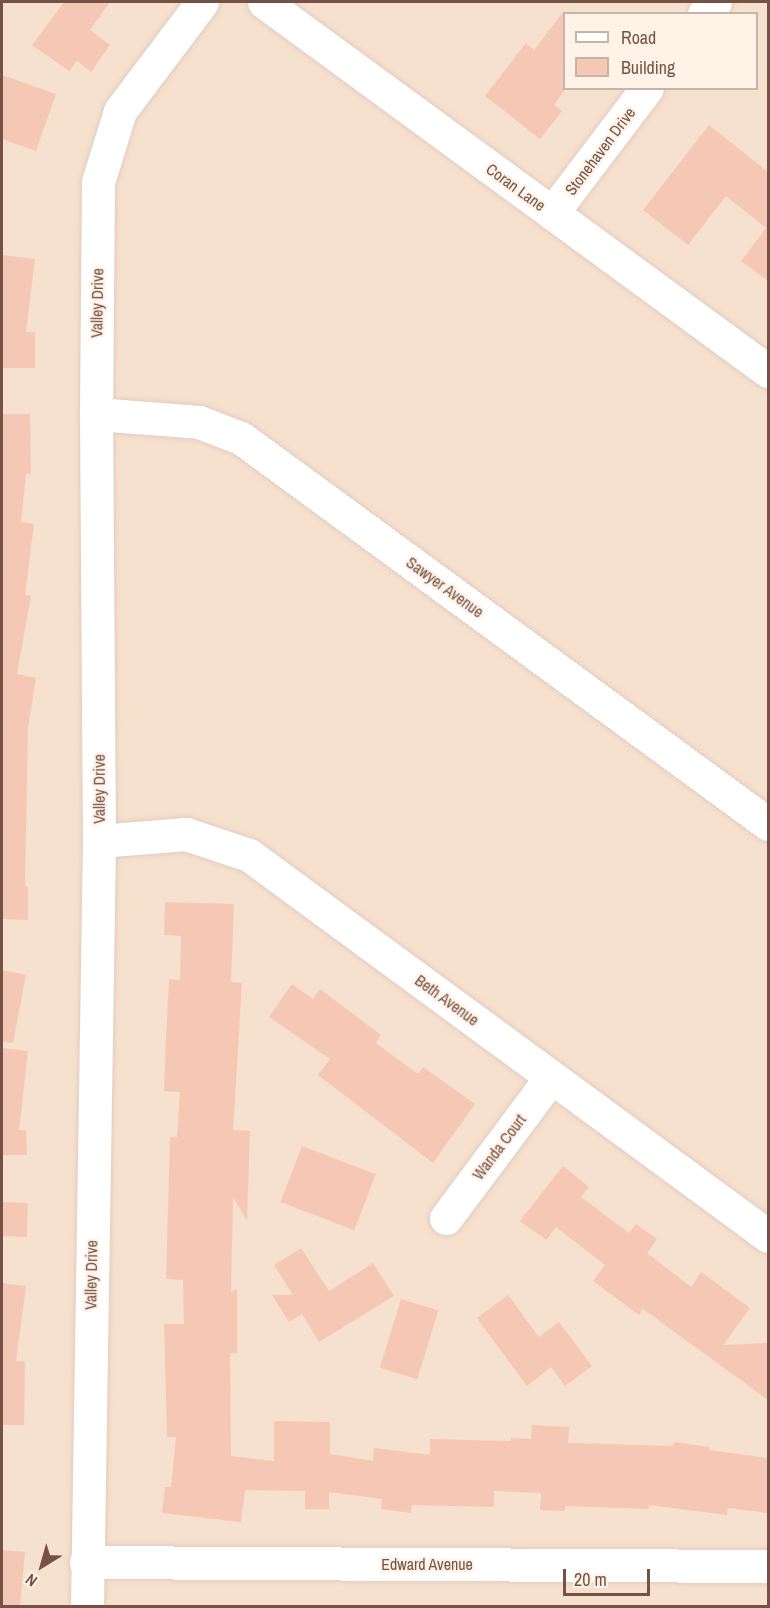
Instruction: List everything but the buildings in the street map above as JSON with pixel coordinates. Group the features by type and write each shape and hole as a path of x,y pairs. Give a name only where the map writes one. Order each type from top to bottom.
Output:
{"street":[{"name":"Valley Drive","path":"87,1606 99,842 96,414 98,182 120,111 202,2"},
{"name":"Coran Lane","path":"264,2 768,371"},
{"name":"Stonehaven Drive","path":"552,213 645,90"},
{"name":"Sawyer Avenue","path":"96,414 199,422 241,438 768,824"},
{"name":"Beth Avenue","path":"99,842 186,834 249,855 768,1236"},
{"name":"Wanda Court","path":"446,1218 551,1077"},
{"name":"Edward Avenue","path":"86,1562 768,1566"}],"shaded area":[{"path":"2,2 768,2 768,1606 2,1606"}]}
